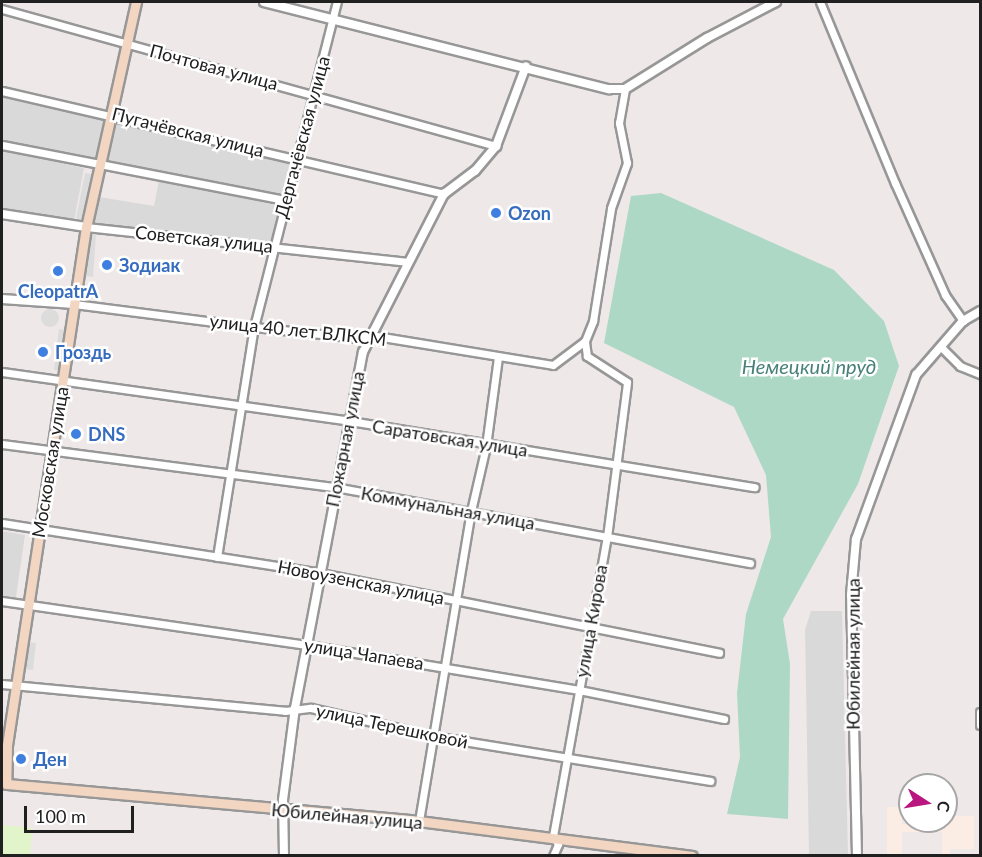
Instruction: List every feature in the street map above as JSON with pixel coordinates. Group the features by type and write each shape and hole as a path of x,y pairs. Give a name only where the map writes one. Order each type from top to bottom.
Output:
{"main road":[{"name":"Московская улица","path":"4,784 16,683 86,227 98,162 136,2"},
{"name":"Юбилейная улица","path":"4,784 283,811 419,821 692,855"}],"street":[{"path":"264,2 609,89 625,89 707,38 776,2"},
{"name":"Дергачёвская улица","path":"217,557 228,471 254,327 295,158 337,2"},
{"path":"820,2 945,295 963,321"},
{"name":"Почтовая улица","path":"2,9 496,146"},
{"name":"Пожарная улица","path":"284,855 283,811 295,708 335,487 370,335 406,262 444,194 475,171 496,146 525,66"},
{"path":"585,341 593,321 611,208 627,163 619,123 625,89"},
{"name":"Пугачёвская улица","path":"2,91 109,113 444,194"},
{"path":"2,145 285,200"},
{"name":"Советская улица","path":"2,214 86,227 273,245 406,262"},
{"name":"улица 40 лет ВЛКСМ","path":"2,299 74,304 358,338 370,335 553,364 585,341"},
{"name":"Юбилейная улица","path":"857,855 850,595 856,539 916,375 963,321 981,311"},
{"name":"улица Кирова","path":"553,855 558,844 553,836 607,537 627,382 587,356 585,341"},
{"path":"941,347 960,366 981,374"},
{"path":"419,821 455,600 471,511 486,446 498,357"},
{"name":"Саратовская улица","path":"2,372 350,421 486,446 617,463 755,487"},
{"name":"Коммунальная улица","path":"2,444 228,471 335,487 750,563"},
{"name":"Новоузенская улица","path":"2,523 320,573 590,630 719,653"},
{"name":"улица Чапаева","path":"2,601 307,645 579,690 724,719"},
{"name":"улица Терешковой","path":"2,684 16,683 285,711 295,708 433,736 710,781"},
{"path":"981,712 981,725"}],"shaded area":[{"path":"2,97 105,120 95,158 2,140"},
{"path":"115,121 290,164 282,195 105,161"},
{"path":"2,150 84,168 74,221 2,210"},
{"path":"85,173 92,174 83,220 76,218"},
{"path":"159,180 280,206 271,243 94,225 99,197 154,206"},
{"path":"91,234 96,235 93,277 85,276"},
{"path":"50,309 56,312 59,318 56,324 50,327 44,324 41,318 44,312"},
{"path":"59,329 66,330 61,371 54,370"},
{"path":"2,531 25,535 16,597 2,596"},
{"path":"811,611 842,611 848,855 809,855 805,630"},
{"path":"27,642 36,643 33,670 24,669"},
{"path":"887,807 898,807 898,833 902,833 902,855 887,855"},
{"path":"958,816 974,816 974,849 950,849 950,855 942,855 942,833 958,833"},
{"path":"2,825 33,828 30,855 2,855"}],"water":[{"name":"Немецкий пруд","path":"661,193 834,270 884,321 899,366 858,484 783,619 790,664 788,819 727,814 740,757 737,693 746,614 771,537 766,475 734,407 604,343 631,196"}],"place":[{"name":"Ozon","path":"496,213"},
{"name":"Зодиак","path":"107,265"},
{"name":"CleopatrA","path":"58,271"},
{"name":"Гроздь","path":"43,352"},
{"name":"DNS","path":"76,434"},
{"name":"Ден","path":"21,759"}]}
